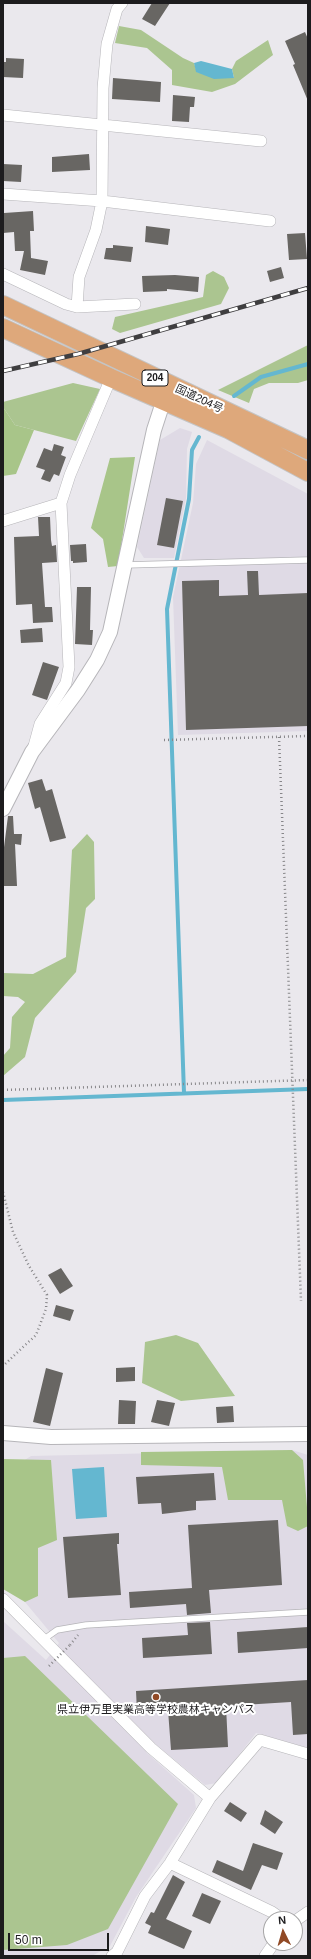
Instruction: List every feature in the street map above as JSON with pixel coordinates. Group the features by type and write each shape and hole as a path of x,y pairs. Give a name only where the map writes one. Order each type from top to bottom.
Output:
{"highway":[{"name":"国道204号","path":"3,305 308,472"},
{"name":"国道204号","path":"3,328 111,378 166,393 308,450"}],"street":[{"path":"77,307 79,277 96,230 102,202 103,88 107,44 117,9 122,3"},
{"path":"3,114 261,141"},
{"path":"3,194 102,202 270,222"},
{"path":"3,274 66,304 77,307 135,304"},
{"path":"32,752 40,724 66,683 68,667 61,503 70,475 111,378"},
{"path":"3,809 32,752 78,690 97,660 110,632 154,430 166,393"},
{"path":"3,521 61,503"},
{"path":"3,1433 51,1437 308,1434"},
{"path":"3,1599 151,1748 210,1798"},
{"path":"112,1956 117,1952 145,1896 170,1863 210,1798 260,1740 308,1754"},
{"path":"170,1863 270,1911"}],"lane":[{"path":"125,565 308,560"},
{"path":"44,1640 57,1630 86,1625 308,1612"}],"path":[{"path":"164,740 178,741 308,736"},
{"path":"280,737 301,1301"},
{"path":"3,1090 293,1082 308,1080"},
{"path":"3,1192 13,1232 29,1266 47,1295 46,1309 36,1335 3,1366"},
{"path":"49,1666 70,1645"}],"shaded area":[{"path":"180,428 192,432 187,449 186,498 174,558 144,558 137,547 160,440"},
{"path":"207,440 308,494 308,731 178,735 173,597 193,503 196,464"},
{"name":"県立伊万里実業高等学校農林キャンパス","path":"292,1450 308,1455 308,1748 256,1733 217,1783 205,1785 153,1742 146,1752 194,1795 196,1808 136,1897 110,1946 92,1956 3,1956 3,1621 46,1660 59,1643 25,1602 9,1470 31,1456"}],"green space":[{"path":"119,26 141,30 183,58 194,63 197,72 234,78 232,69 236,61 268,40 273,55 235,84 212,92 172,85 172,70 147,48 115,43"},
{"path":"213,271 224,277 229,288 221,304 120,333 112,329 115,317 203,297 206,275"},
{"path":"308,345 308,380 298,383 269,383 254,389 249,403 218,390"},
{"path":"73,383 100,389 76,441 15,425 3,407 3,402"},
{"path":"3,407 15,425 34,430 16,474 3,476"},
{"path":"135,457 118,566 108,567 103,539 91,528 110,458"},
{"path":"87,834 94,842 95,899 86,908 76,972 35,1018 25,1057 3,1076 3,1056 10,1048 12,1017 25,1002 18,997 3,996 3,973 33,974 66,957 72,850"},
{"path":"176,1335 198,1343 235,1396 181,1401 142,1383 145,1342"},
{"path":"292,1450 303,1460 308,1519 308,1526 298,1531 287,1526 282,1500 228,1500 222,1467 141,1465 141,1452"},
{"path":"3,1459 51,1460 57,1540 38,1548 38,1596 25,1602 3,1589"},
{"path":"25,1656 178,1804 108,1929 67,1945 3,1950 3,1658"}],"water":[{"path":"201,61 232,69 234,78 214,79 196,72 194,63"},
{"path":"104,1467 107,1517 76,1519 72,1469"}],"building":[{"path":"152,3 170,3 155,26 142,19"},
{"path":"305,32 308,39 308,101 285,41"},
{"path":"6,58 24,59 23,78 3,77 3,62 6,62"},
{"path":"113,78 161,82 160,102 112,99"},
{"path":"173,95 195,97 194,107 190,107 189,122 172,121"},
{"path":"89,154 90,170 52,172 52,157"},
{"path":"3,164 22,165 21,182 3,181"},
{"path":"33,211 34,231 30,231 31,258 48,261 45,275 20,270 24,251 15,251 14,232 3,233 4,213"},
{"path":"146,226 170,229 168,245 145,242"},
{"path":"305,233 307,259 289,260 287,234"},
{"path":"113,245 133,247 131,262 104,259 106,248 113,248"},
{"path":"281,267 284,278 270,282 267,271"},
{"path":"175,275 199,277 198,292 167,289 167,291 143,292 142,276"},
{"path":"54,444 64,447 61,455 66,457 59,476 54,474 50,482 41,479 45,470 36,467 44,448 52,451"},
{"path":"166,498 183,501 174,548 157,545"},
{"path":"38,517 50,517 51,540 52,546 56,545 57,562 42,563 45,607 52,607 53,622 33,623 32,604 16,605 14,537 39,536"},
{"path":"86,544 87,562 73,563 73,561 71,561 70,545"},
{"path":"247,571 258,571 259,595 308,593 308,726 186,730 182,581 219,580 219,596 248,595"},
{"path":"77,587 91,587 90,630 93,630 92,645 75,644"},
{"path":"42,628 43,642 21,643 20,630"},
{"path":"43,662 59,667 47,700 32,695"},
{"path":"42,779 46,791 52,789 66,838 50,842 40,807 35,809 28,783"},
{"path":"8,816 13,816 14,834 22,834 21,845 15,844 17,886 3,886 3,855"},
{"path":"61,1268 73,1286 60,1294 48,1275"},
{"path":"56,1305 74,1310 70,1321 53,1316"},
{"path":"135,1367 135,1381 116,1382 116,1368"},
{"path":"46,1368 63,1373 50,1426 33,1422"},
{"path":"119,1400 136,1401 135,1424 118,1424"},
{"path":"157,1400 175,1403 169,1426 151,1422"},
{"path":"233,1406 234,1422 217,1423 216,1407"},
{"path":"214,1473 216,1500 196,1501 196,1510 162,1514 161,1503 138,1504 136,1477"},
{"path":"278,1520 282,1585 209,1590 211,1613 187,1615 186,1604 130,1608 129,1592 192,1588 188,1525"},
{"path":"119,1533 119,1544 117,1544 121,1595 68,1598 63,1537"},
{"path":"210,1622 212,1654 143,1658 142,1638 188,1635 187,1623"},
{"path":"308,1627 308,1648 238,1653 237,1632"},
{"path":"308,1680 308,1734 293,1735 291,1702 226,1706 228,1747 171,1750 168,1710 137,1712 136,1691"},
{"path":"230,1802 247,1813 241,1822 224,1811"},
{"path":"265,1810 283,1822 275,1834 260,1824"},
{"path":"253,1843 283,1853 277,1870 262,1865 251,1890 212,1872 217,1860 243,1871"},
{"path":"173,1875 185,1882 166,1919 192,1931 184,1949 148,1933 151,1926 145,1923 151,1912 154,1913"},
{"path":"202,1893 221,1901 210,1924 192,1916"}],"waterway":[{"path":"234,396 261,377 308,364"},
{"path":"184,1093 167,609 189,499 192,450 199,437"},
{"path":"3,1100 308,1089"}],"railway":[{"path":"3,371 78,354 308,288"}],"place":[{"name":"県立伊万里実業高等学校農林キャンパス","path":"156,1697"}]}
